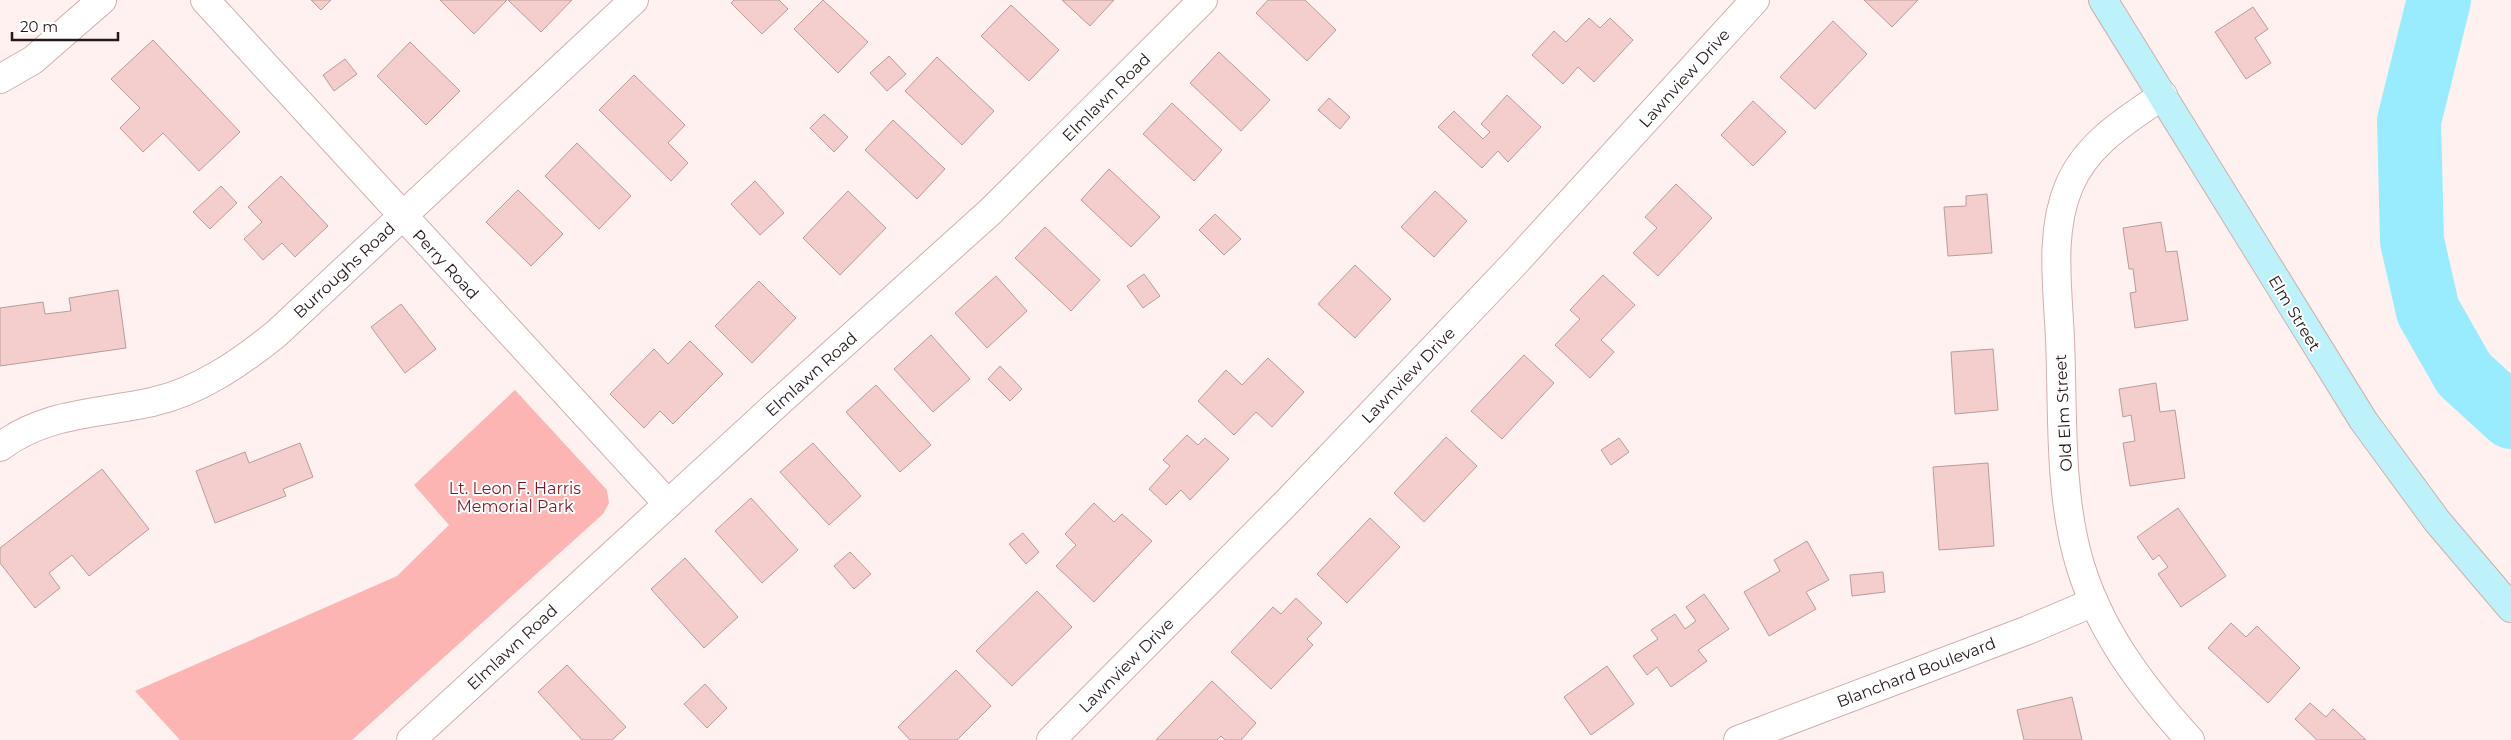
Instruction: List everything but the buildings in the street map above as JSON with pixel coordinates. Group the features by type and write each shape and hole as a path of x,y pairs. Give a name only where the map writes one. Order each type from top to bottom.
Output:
{"main road":[{"name":"Elm Street","path":"2103,0 2163,95 2320,354 2363,420 2438,521 2511,608"}],"street":[{"path":"0,78 33,60 102,0"},
{"name":"Perry Road","path":"205,0 668,504"},
{"name":"Burroughs Road","path":"0,447 26,430 46,422 83,413 155,402 218,375 238,363 276,334 634,0"},
{"name":"Elmlawn Road","path":"411,740 991,211 1203,0"},
{"name":"Lawnview Drive","path":"1051,740 1350,437 1514,264 1755,0"},
{"name":"Old Elm Street","path":"2163,95 2110,132 2087,155 2069,186 2059,223 2057,269 2067,492 2077,554 2094,602 2134,673 2190,740"},
{"name":"Blanchard Boulevard","path":"1738,740 2028,630 2094,602"}],"green space":[{"name":"Lt. Leon F. Harris Memorial Park","path":"515,390 607,490 609,503 603,514 352,740 180,740 135,691 397,576 449,525 414,485"}],"waterway":[{"path":"2439,0 2409,121 2412,241 2428,311 2464,374 2511,417"}]}
